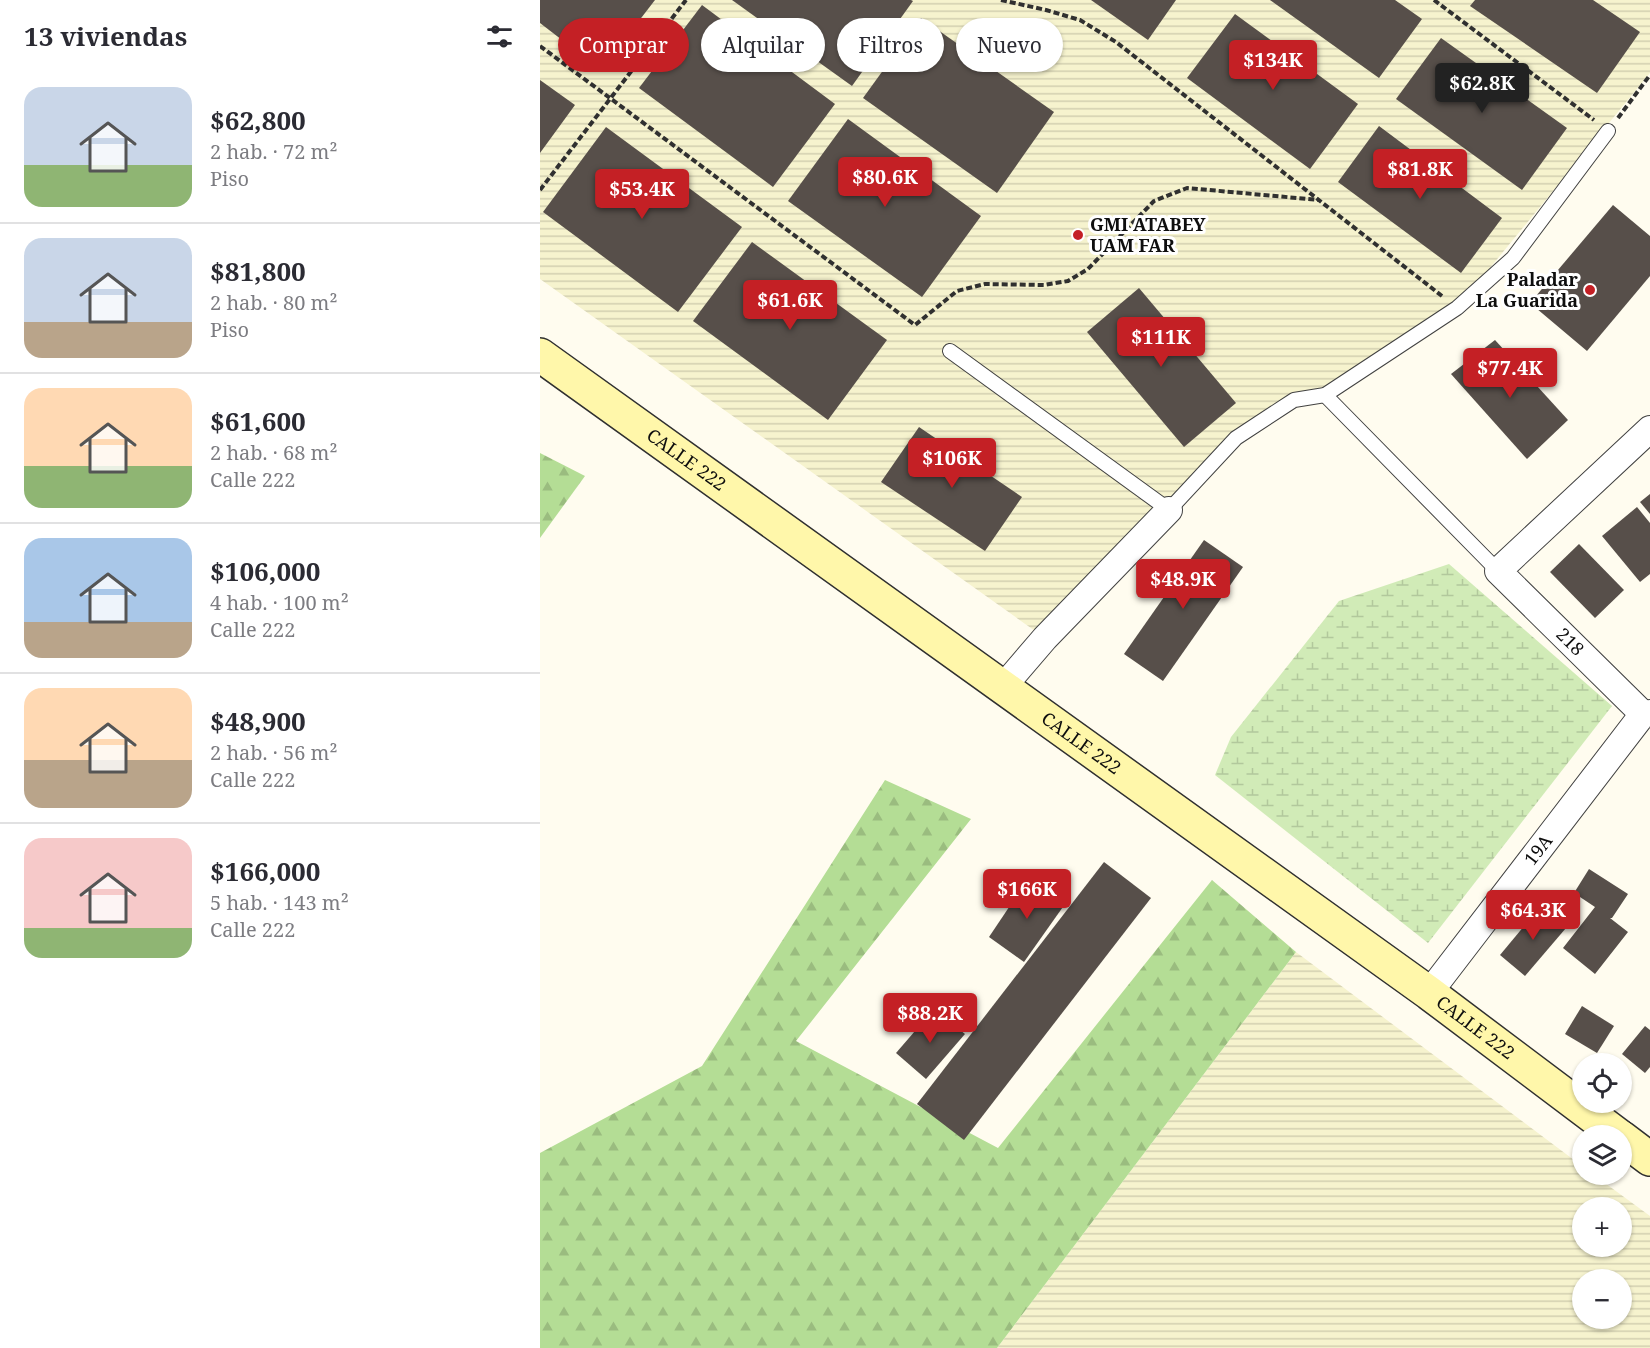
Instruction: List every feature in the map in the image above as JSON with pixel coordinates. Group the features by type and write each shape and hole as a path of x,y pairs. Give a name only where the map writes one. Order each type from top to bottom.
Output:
{"main road":[{"name":"CALLE 222","path":"540,355 1429,993 1604,1125"},
{"name":"CALLE 222","path":"1632,1146 1650,1159"}],"street":[{"path":"1498,571 1650,429"},
{"path":"1003,687 1046,638 1169,510"},
{"name":"218","path":"1498,571 1646,713"},
{"name":"19A","path":"1429,993 1646,713"}],"lane":[{"path":"950,351 1169,510 1236,438 1293,400 1325,395 1457,308 1513,258 1608,131"},
{"path":"1325,395 1498,571"}],"path":[{"path":"540,190 686,0"},
{"path":"1001,0 1080,20 1116,42 1457,308"},
{"path":"1434,0 1608,131 1650,75"},
{"path":"540,46 915,326 957,291 985,284 1044,285 1068,281 1088,269 1154,201 1187,188 1318,200"}],"shaded area":[{"path":"540,0 1650,0 1650,73 1457,308 1325,395 1293,400 1236,438 1045,638 540,279"},
{"path":"1296,952 1572,1159 1572,1185 1608,1185 1624,1197 1572,1197 1572,1257 1632,1257 1632,1203 1650,1216 1650,1348 997,1348"}],"green space":[{"path":"540,453 585,476 540,538"},
{"path":"1449,564 1612,706 1428,943 1215,775 1231,737 1339,601"},
{"path":"885,780 971,819 796,1041 998,1148 1212,880 1296,952 997,1348 540,1348 540,1153 702,1066"}],"building":[{"path":"540,0 655,0 641,18 558,18 558,37 540,23"},
{"path":"732,0 913,1 901,18 837,18 837,72 862,72 852,86 825,67 825,18 757,18"},
{"path":"1091,0 1176,0 1148,40"},
{"path":"1270,0 1395,0 1422,19 1379,78"},
{"path":"1475,0 1593,0 1640,32 1597,93 1470,6"},
{"path":"702,5 719,18 701,18 701,72 792,72 835,104 773,187 639,88 651,72 689,72 689,22"},
{"path":"1235,14 1358,104 1310,169 1187,78"},
{"path":"944,34 956,43 956,72 997,72 1054,112 997,193 863,98 882,72 944,72"},
{"path":"1441,38 1567,128 1522,190 1396,99"},
{"path":"540,80 575,105 540,153"},
{"path":"848,119 981,216 922,297 788,201"},
{"path":"1379,126 1502,218 1461,273 1338,182"},
{"path":"606,127 742,227 678,312 543,212"},
{"name":"Paladar La Guarida","path":"1613,205 1650,236 1650,276 1587,351 1530,303"},
{"path":"752,242 887,340 828,420 693,321"},
{"path":"1139,288 1236,403 1184,447 1087,332"},
{"path":"1495,340 1568,420 1527,459 1451,374"},
{"path":"919,427 1022,497 985,551 881,482"},
{"path":"1650,494 1650,514 1640,502"},
{"path":"1637,507 1650,523 1650,574 1640,582 1602,536"},
{"path":"1204,540 1243,567 1163,681 1124,654"},
{"path":"1579,544 1624,590 1595,618 1550,572"},
{"path":"1104,862 1151,898 964,1140 917,1104"},
{"path":"1589,869 1628,894 1610,918 1628,932 1595,974 1563,948 1595,907 1574,893"},
{"path":"1028,879 1065,904 1024,962 989,937"},
{"path":"1540,907 1566,928 1525,976 1500,955"},
{"path":"1582,1006 1614,1026 1597,1053 1565,1034"},
{"path":"934,1009 965,1034 926,1079 896,1053"},
{"path":"1645,1026 1650,1030 1650,1067 1645,1073 1632,1062 1632,1053 1623,1053"}],"place":[{"name":"GMI ATABEY UAM FAR","path":"1078,235"},
{"name":"Paladar La Guarida","path":"1590,290"}]}
